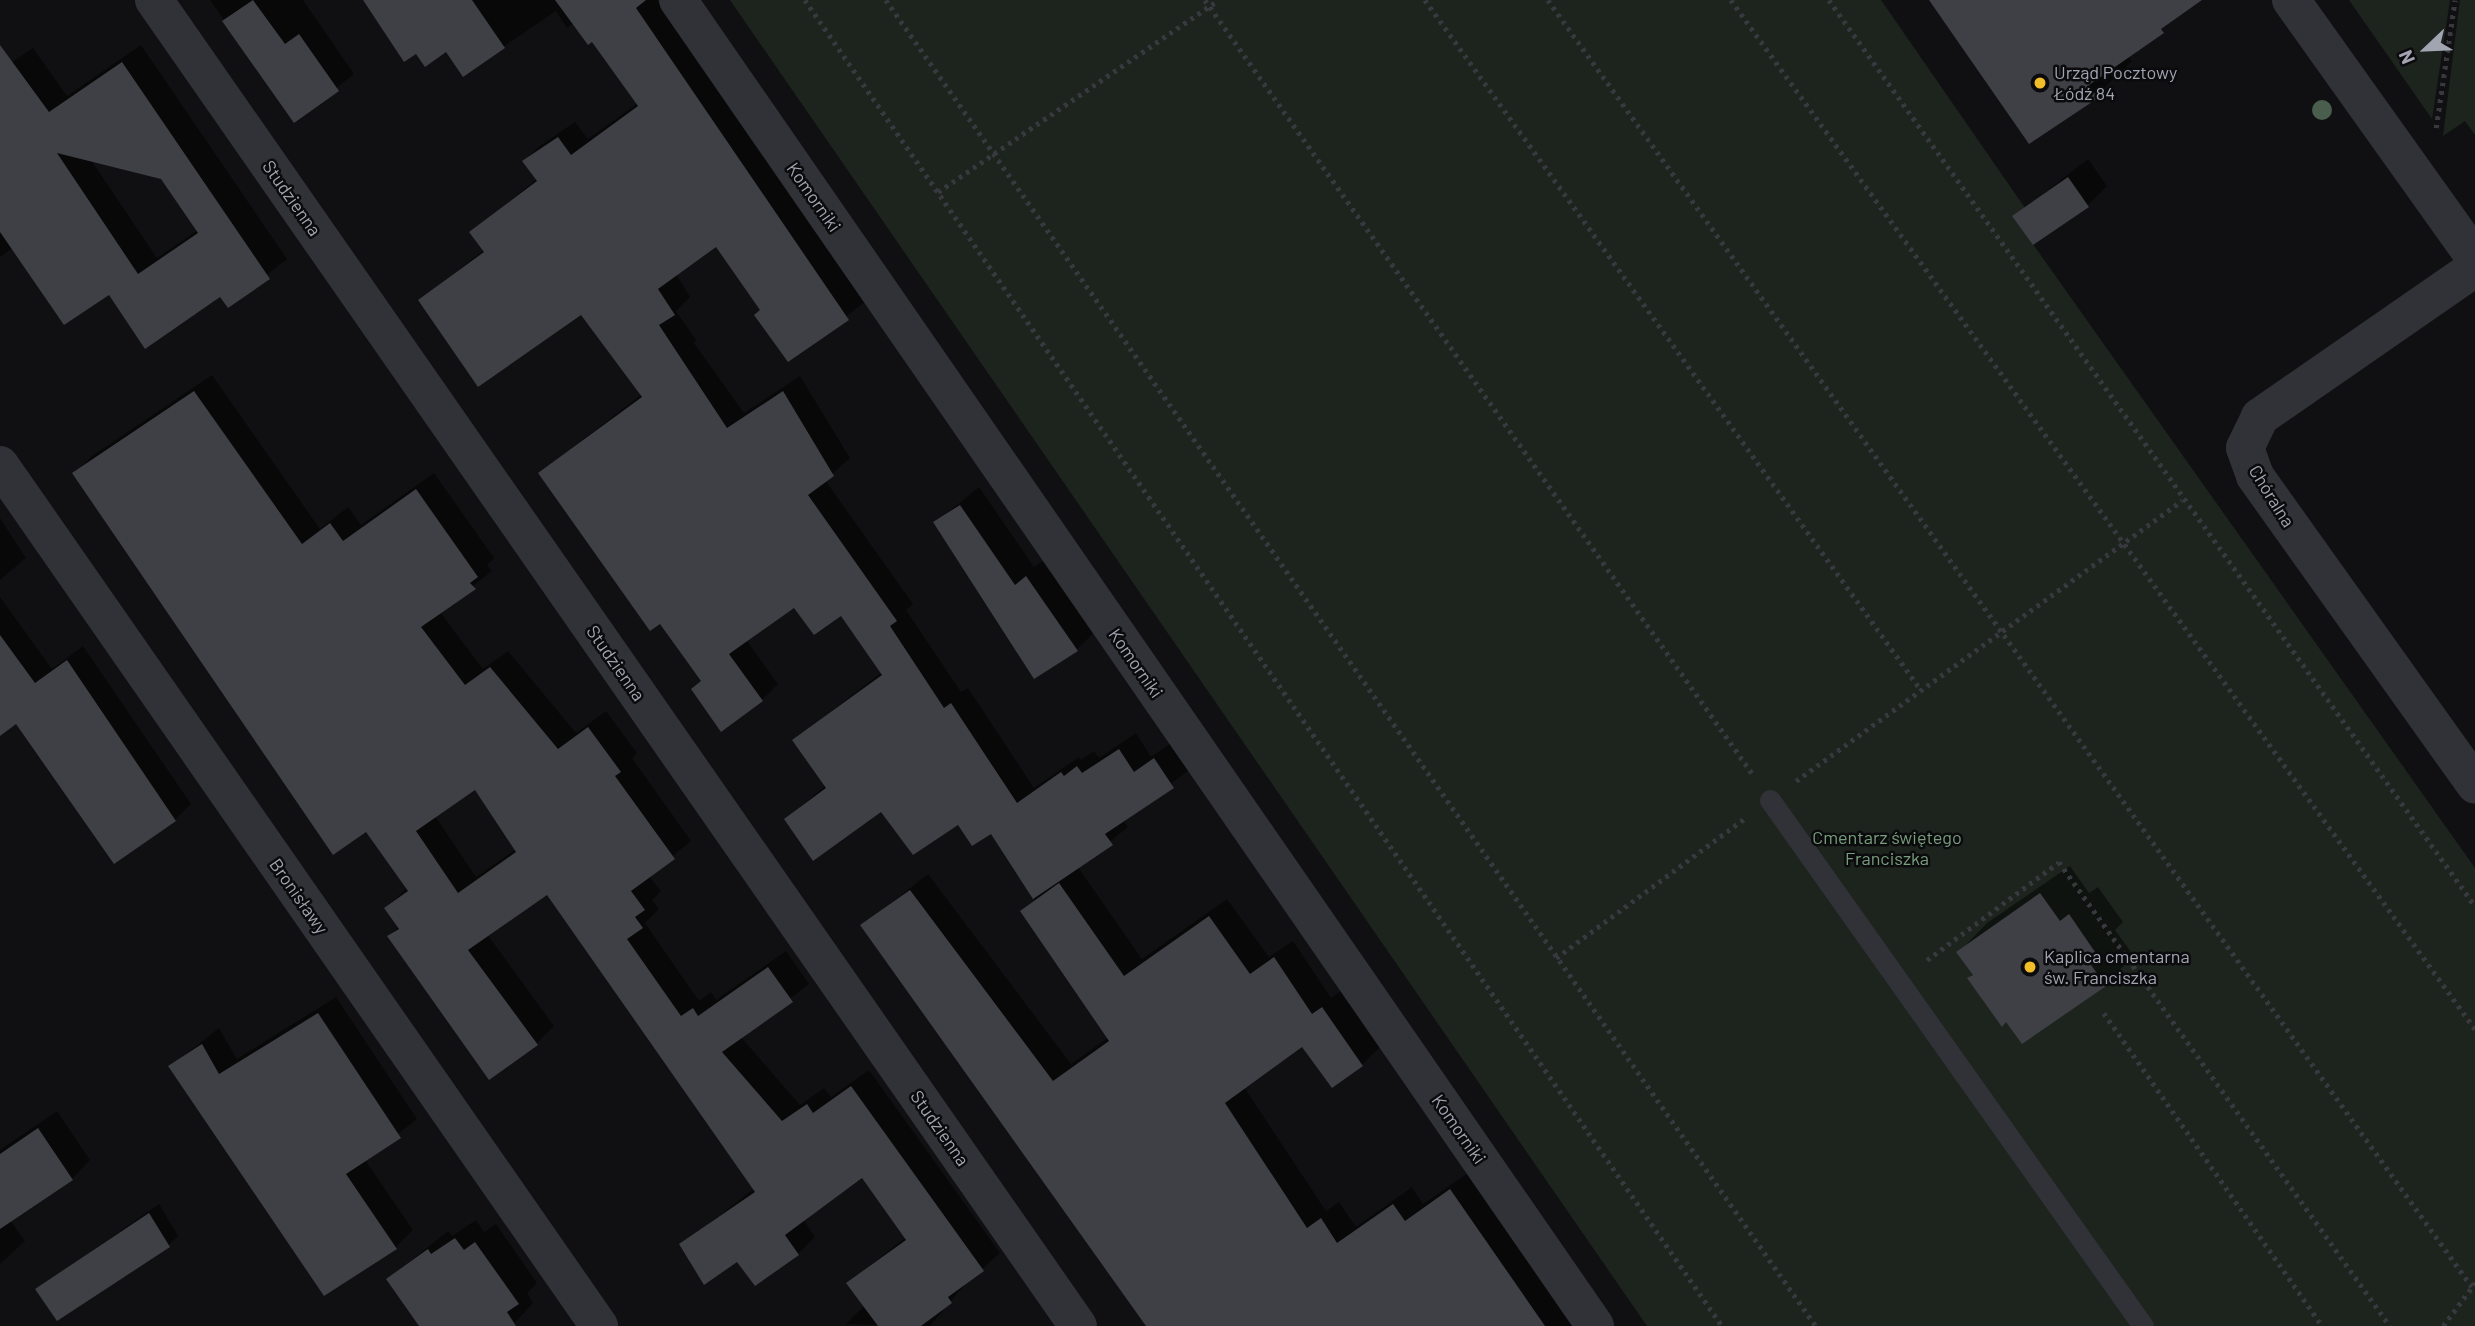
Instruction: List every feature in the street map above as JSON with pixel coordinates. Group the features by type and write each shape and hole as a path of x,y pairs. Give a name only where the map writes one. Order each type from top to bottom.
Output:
{"street":[{"name":"Studzienna","path":"154,0 1078,1326"},
{"name":"Komorniki","path":"678,0 1595,1326"},
{"path":"2291,0 2475,258"},
{"name":"Chóralna","path":"2475,268 2260,417 2245,448 2255,476 2475,784"},
{"name":"Bronisławy","path":"0,465 598,1326"}],"lane":[{"path":"1770,800 2143,1326"}],"path":[{"path":"805,0 1722,1326"},
{"path":"886,0 1816,1326"},
{"path":"1205,0 1770,800"},
{"path":"938,192 1218,0"},
{"path":"1425,0 1921,690"},
{"path":"1548,0 2000,633 2474,1285 2443,1326"},
{"path":"1731,0 2475,1029"},
{"path":"1829,0 2182,500 2475,906"},
{"path":"2434,139 2455,0"},
{"path":"1556,958 2182,500"},
{"path":"1899,980 2059,862 2390,1326"},
{"path":"2104,1013 2322,1326"}],"green space":[{"name":"Cmentarz świętego Franciszka","path":"730,0 1881,0 2025,208 2013,216 2475,868 2475,1326 1647,1326"},
{"path":"2349,0 2450,0 2432,119"},
{"path":"2460,0 2475,0 2475,135 2465,121 2443,136"}],"building":[{"path":"253,0 285,44 299,34 339,91 294,123 222,21"},
{"path":"363,0 472,0 505,48 463,77 446,52 425,67 416,54 404,62"},
{"path":"555,0 646,0 636,8 849,320 788,362 754,315 760,310 716,247 658,289 675,315 659,325 727,428 783,391 834,476 808,495 897,621 890,626 944,708 951,703 1017,803 1061,772 1064,776 1077,766 1082,773 1119,749 1134,772 1154,758 1174,788 1105,834 1113,845 1033,899 991,834 972,846 958,825 913,855 881,812 813,861 784,819 826,788 792,740 882,675 841,616 814,635 794,608 729,654 763,701 721,732 691,689 701,681 660,624 650,631 538,473 642,397 581,315 478,387 418,300 484,252 469,232 537,181 522,161 558,137 571,155 638,106 592,42 588,45"},
{"name":"Urząd Pocztowy Łódź 84","path":"1929,0 2202,0 2161,29 2164,33 2089,85 2098,98 2029,144"},
{"path":"0,45 49,112 122,62 270,279 228,308 220,297 145,349 109,295 64,325 0,232","holes":["57,153 161,179 198,233 138,274"]},
{"path":"2068,177 2089,207 2033,245 2012,216"},
{"path":"194,391 302,544 330,523 343,541 416,489 478,577 470,583 476,589 421,627 465,685 490,667 558,749 588,727 621,772 615,776 675,859 631,891 645,910 635,917 643,928 627,939 681,1016 693,1008 698,1016 768,967 793,1002 722,1052 782,1121 807,1104 813,1113 851,1086 984,1271 948,1297 952,1303 921,1326 878,1326 846,1283 906,1240 862,1178 785,1235 799,1255 755,1286 737,1262 704,1285 679,1244 755,1192 547,895 468,950 538,1045 489,1080 387,936 399,929 384,908 408,891 366,832 333,855 72,473","holes":["475,790 516,852 458,893 416,831"]},
{"path":"960,505 1015,585 1026,576 1078,651 1034,679 933,522"},
{"path":"0,635 35,683 67,660 176,821 114,864 16,724 0,736"},
{"path":"1059,883 1124,976 1209,916 1250,974 1274,957 1312,1014 1322,1007 1363,1066 1332,1088 1302,1047 1225,1103 1307,1228 1321,1218 1337,1243 1393,1204 1405,1221 1450,1189 1545,1326 1146,1326 860,925 910,890 1053,1081 1109,1041 1020,911"},
{"name":"Kaplica cmentarna św. Franciszka","path":"2040,893 2060,921 2069,914 2095,952 2086,958 2106,986 2022,1044 2006,1022 2002,1027 1967,978 1973,975 1956,952"},
{"path":"318,1013 401,1138 346,1174 397,1249 324,1296 168,1066 202,1044 219,1074"},
{"path":"38,1128 73,1180 0,1229 0,1154"},
{"path":"149,1213 170,1247 57,1321 35,1289"},
{"path":"455,1238 464,1250 475,1242 519,1304 507,1312 516,1326 419,1326 386,1279 428,1249 431,1254"}],"place":[{"name":"Urząd Pocztowy Łódź 84","path":"2040,83"},
{"name":"Kaplica cmentarna św. Franciszka","path":"2030,967"}]}
